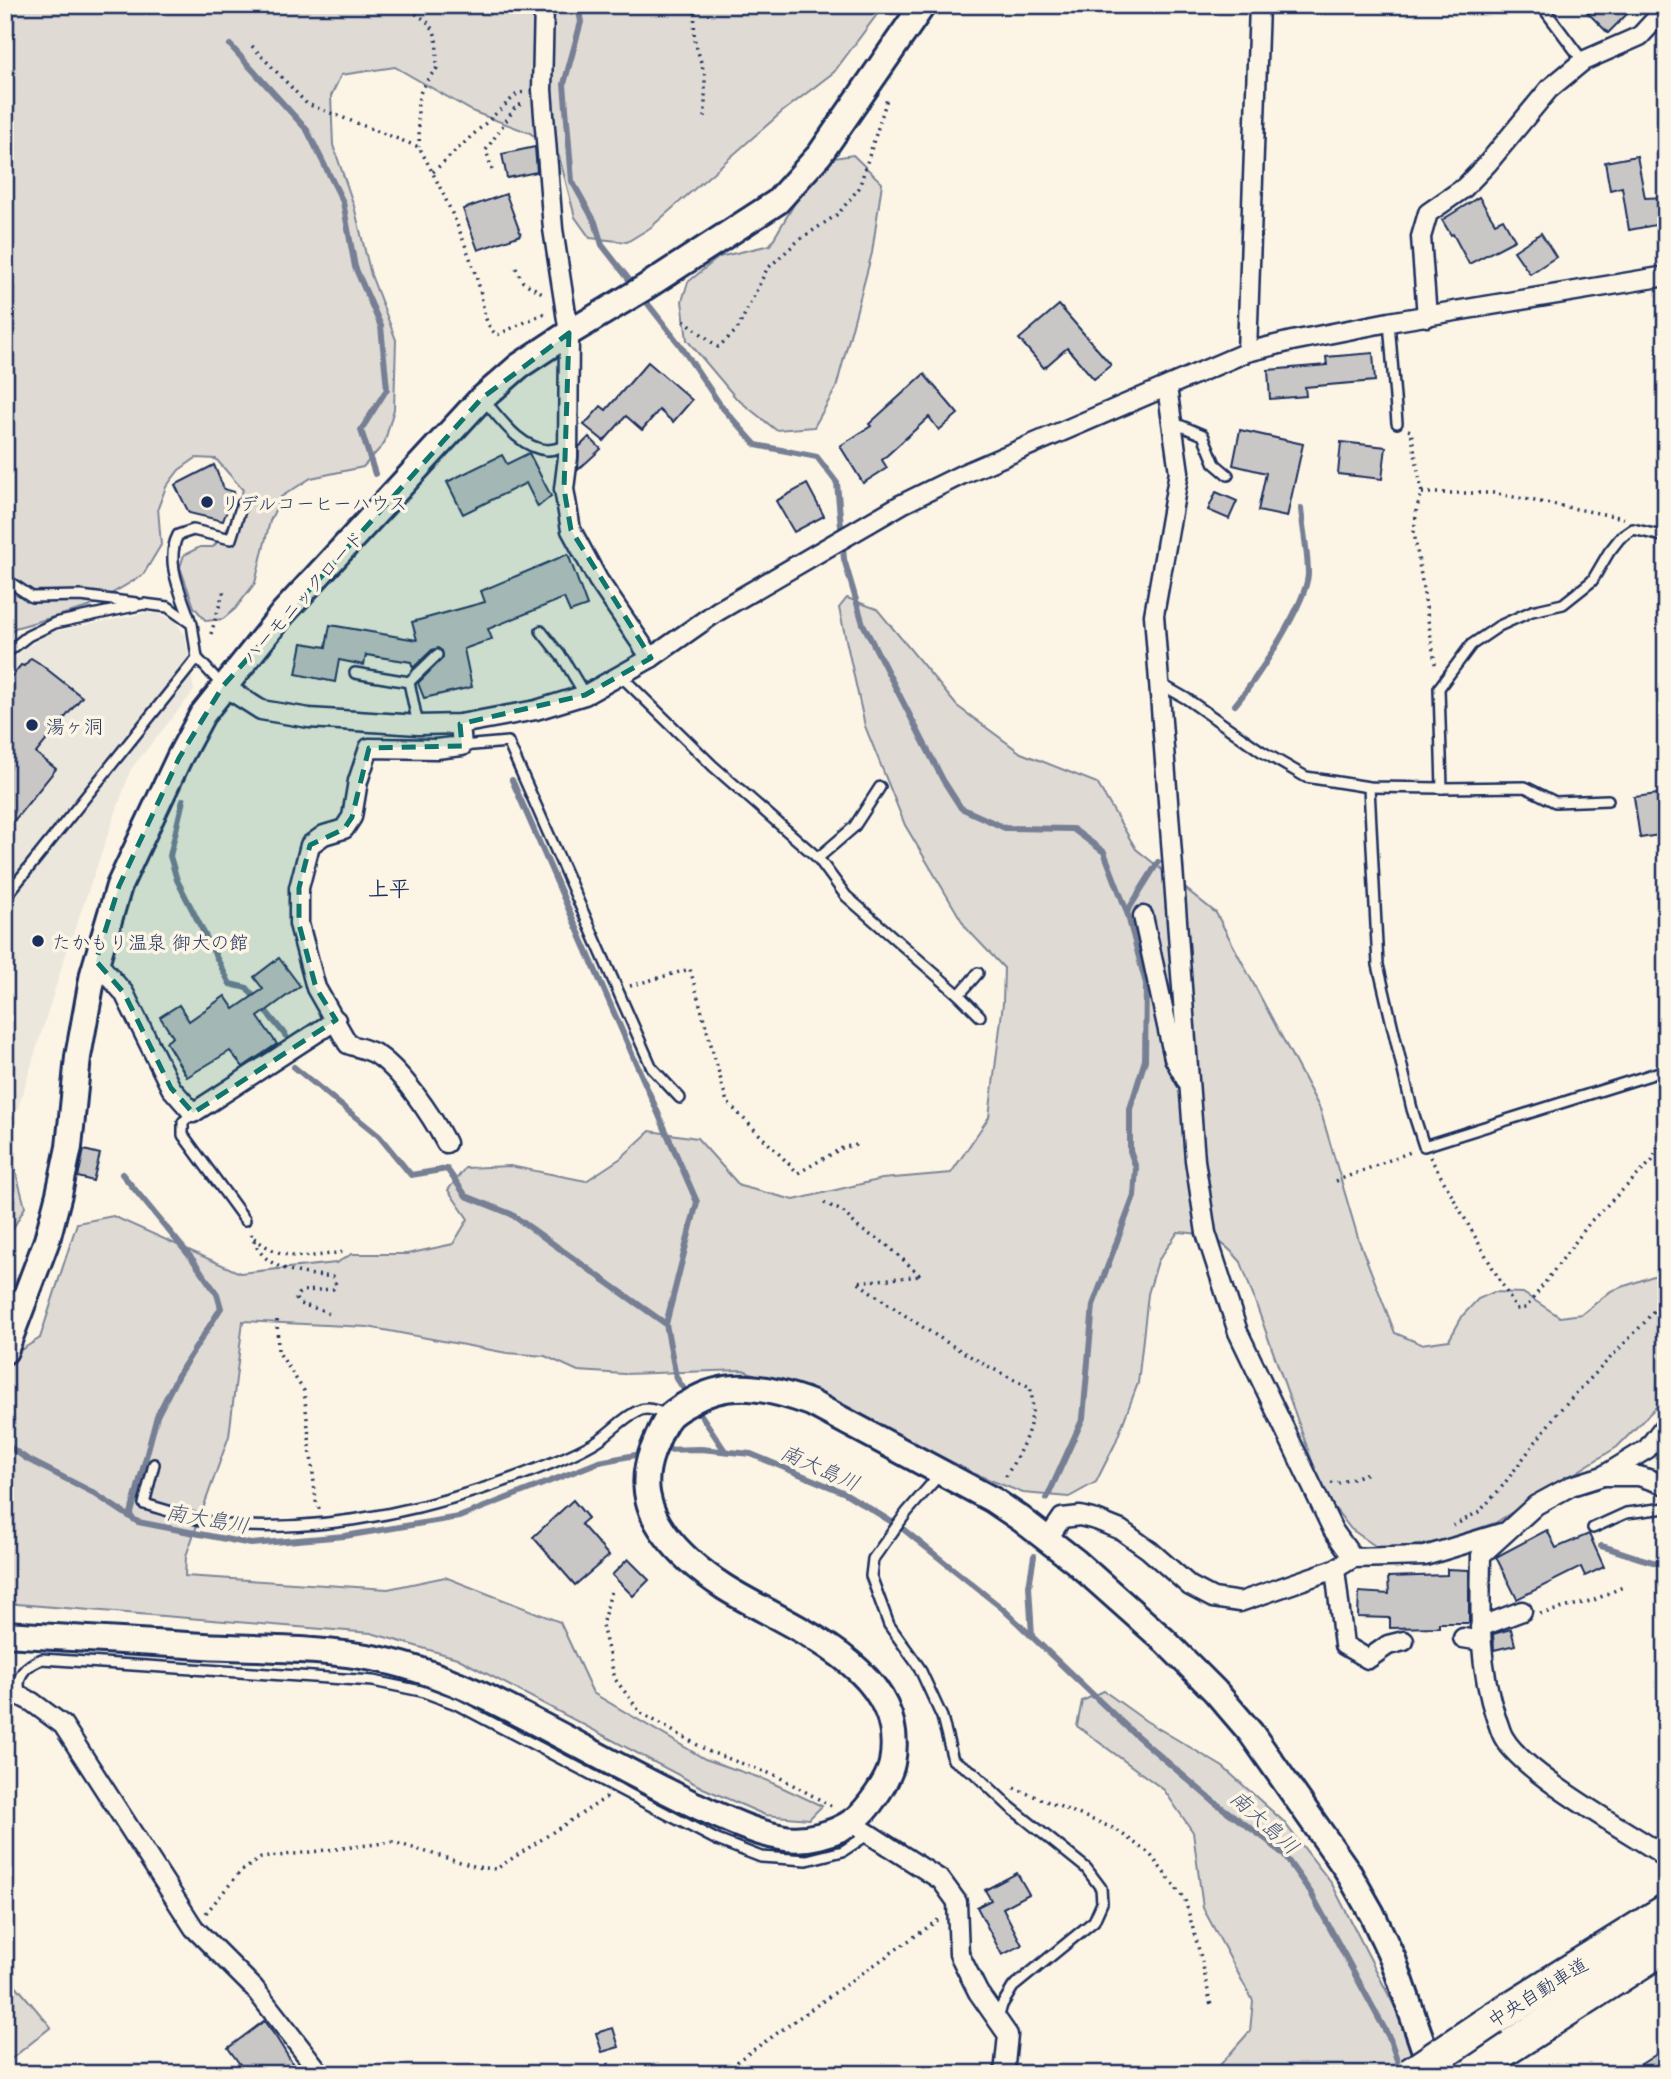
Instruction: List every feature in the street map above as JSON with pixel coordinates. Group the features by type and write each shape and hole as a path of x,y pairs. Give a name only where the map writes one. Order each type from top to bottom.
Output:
{"highway":[{"name":"中央自動車道","path":"1411,2074 1493,2019 1666,1911"},
{"name":"中央自動車道","path":"1466,2074 1666,1946"}],"street":[{"path":"544,5 542,90 553,229 569,332 568,446 564,489 571,530 598,580 651,658"},
{"name":"ハーモニックロード","path":"5,1351 47,1240 69,1147 78,1057 96,961 120,886 202,715 283,613 482,398 519,366 569,332 777,202 820,154 923,5"},
{"path":"1247,352 1259,5"},
{"path":"1427,317 1421,237 1428,213 1464,188 1549,89 1583,61 1640,36 1666,8"},
{"path":"223,687 261,710 309,718 418,725 460,724 536,710 585,695 621,676 718,611 829,545 963,474 1247,352 1389,322 1666,276"},
{"path":"1167,387 1178,472 1154,615 1195,1160 1206,1233 1238,1332 1333,1530 1353,1558"},
{"path":"446,1143 435,1122 396,1071 373,1053 348,1044 316,988 299,924 299,888 310,845 324,835 344,829 352,817 358,781 369,748 436,749 462,746 460,724"},
{"path":"1143,915 1174,1058 1190,1087"},
{"path":"96,961 124,993 171,1088 192,1113 336,1020"},
{"path":"861,1828 890,1773 895,1746 891,1721 875,1688 859,1669 834,1649 724,1587 687,1560 663,1532 653,1515 645,1492 648,1463 677,1413 717,1390 761,1387 811,1403 993,1500 1047,1540 1165,1641 1215,1690 1266,1754 1347,1870 1393,1959 1433,2074"},
{"path":"1663,1852 1551,1782 1522,1758 1504,1738 1486,1690 1475,1635 1481,1555 1536,1505 1571,1486 1603,1476 1647,1449 1666,1424"},
{"path":"1603,1476 1639,1476 1666,1485"},
{"path":"1047,1540 1062,1518 1080,1516 1096,1520 1121,1530 1149,1550 1190,1586 1213,1598 1240,1602 1335,1569 1353,1558 1425,1556 1505,1532"},
{"path":"1335,1569 1344,1645 1368,1658 1388,1645 1404,1641"},
{"path":"1475,1635 1526,1614"},
{"path":"5,1634 344,1654 378,1660 433,1675 490,1699 677,1796 739,1825 787,1838 821,1836 861,1828 941,1880 957,1902 959,1954 978,1992 1007,2035 1004,2074"},
{"path":"13,1693 63,1726 194,1928 254,1988 321,2074"}],"lane":[{"path":"1541,5 1583,61"},
{"path":"1389,322 1397,423"},
{"path":"482,398 514,435 531,447 548,450 568,446"},
{"path":"1172,422 1203,435 1215,464 1228,475"},
{"path":"223,687 197,658 192,624 172,565 172,547 178,535 193,530 231,539 242,504"},
{"path":"1441,788 1439,688 1471,645 1499,626 1532,611 1563,604 1592,581 1614,545 1633,529 1666,537"},
{"path":"5,579 32,597 80,596 168,607 192,624"},
{"path":"5,654 28,636 55,623 145,604"},
{"path":"541,631 564,660 585,695"},
{"path":"409,682 437,655"},
{"path":"6,894 197,658"},
{"path":"355,673 409,682"},
{"path":"621,676 713,766 818,859 846,896 959,995 979,1016"},
{"path":"409,682 418,725"},
{"path":"1159,683 1187,699 1261,751 1306,777 1369,787 1525,787 1555,802 1608,800"},
{"path":"462,746 508,742 652,1068 680,1098"},
{"path":"818,859 854,827 880,787"},
{"path":"1369,787 1378,965 1412,1108 1424,1146 1666,1070"},
{"path":"959,995 978,973"},
{"path":"192,1113 183,1122 183,1135 245,1220"},
{"path":"155,1464 144,1504 224,1525 281,1526 324,1523 423,1507 478,1492 550,1464 598,1441 639,1409 677,1413"},
{"path":"941,1473 873,1559 871,1576 889,1625 919,1667 942,1717 954,1760 973,1772 1010,1807 1086,1868 1101,1888 1102,1903 1094,1921 1013,1987 1002,2005 998,2021"},
{"path":"1592,1528 1626,1513 1666,1508"},
{"path":"13,1693 19,1688 19,1678 27,1665 42,1659 373,1681 421,1691 456,1704 717,1840 761,1857 807,1860 843,1851 861,1828"}],"path":[{"path":"695,5 694,38 705,76 705,117"},
{"path":"403,7 426,19 437,35 437,68 423,84 416,99 420,124 419,147 433,172 475,276 489,328 497,335 565,304"},
{"path":"252,46 307,104 419,147"},
{"path":"684,320 719,347 737,330 767,269 799,240 838,214 859,188 887,97 871,79"},
{"path":"492,170 486,150 514,109 542,90"},
{"path":"433,172 518,93 542,90"},
{"path":"516,268 523,282 565,304"},
{"path":"1397,423 1411,431 1422,493 1414,532 1439,688"},
{"path":"1422,493 1493,493 1629,519 1633,529"},
{"path":"211,634 223,590"},
{"path":"617,989 690,969 727,1102 798,1173 844,1147 857,1145"},
{"path":"1336,1181 1424,1146 1516,1309 1526,1308 1591,1221 1652,1161 1666,1128 1663,1103 1666,1094"},
{"path":"824,1203 842,1211 860,1228 886,1244 921,1276 857,1282 916,1324 993,1370 1030,1387 1035,1405 1025,1443 993,1500"},
{"path":"245,1220 258,1250 279,1266 297,1273 333,1277 336,1285 334,1289 303,1291 296,1299 300,1304 325,1311 332,1317"},
{"path":"253,1236 267,1248 285,1256 303,1257 345,1252"},
{"path":"1450,1528 1480,1511 1501,1488 1558,1412 1644,1323 1666,1294"},
{"path":"277,1320 278,1351 304,1391 316,1500 324,1523"},
{"path":"1309,1479 1336,1484 1368,1473"},
{"path":"1526,1614 1594,1600 1625,1586"},
{"path":"611,1592 602,1625 615,1679 641,1713 710,1752 777,1776 861,1828"},
{"path":"194,1928 240,1872 261,1858 393,1842 477,1867 496,1869 605,1799 615,1787"},
{"path":"1012,1787 1115,1829 1149,1853 1185,1900 1211,2006"},
{"path":"719,2074 937,1920 958,1909"},
{"path":"608,2063 610,2074"}],"highlighted area":[{"path":"569,333 564,489 571,530 651,658 585,695 460,724 462,746 369,748 352,817 344,829 310,845 299,888 299,924 316,988 336,1020 193,1113 171,1088 124,993 96,961 119,886 179,758 223,686 482,398"}],"shaded area":[{"path":"5,5 884,5 834,72 782,112 650,228 627,242 590,238 575,217 559,156 530,133 474,112 395,67 341,75 331,96 333,145 354,206 371,275 396,340 394,409 384,444 363,467 311,478 281,497 270,521 255,583 235,609 223,619 206,621 194,607 180,567 184,555 200,547 213,547 226,532 243,490 216,459 196,458 179,470 166,487 158,508 161,545 143,575 89,607 15,628 5,639"},
{"path":"853,155 882,183 872,253 836,388 814,427 776,430 736,398 687,340 682,301 688,282 719,257 770,245 796,201 834,158"},
{"path":"847,598 877,609 957,706 1021,753 1097,783 1136,849 1216,913 1320,1109 1359,1241 1395,1333 1421,1344 1449,1340 1463,1315 1478,1299 1494,1292 1523,1293 1560,1317 1582,1314 1611,1291 1656,1275 1666,1279 1666,1397 1617,1447 1495,1523 1438,1542 1381,1550 1351,1529 1333,1506 1316,1472 1241,1262 1221,1243 1198,1234 1178,1232 1158,1261 1148,1294 1138,1383 1115,1444 1096,1482 1069,1497 1023,1493 950,1464 861,1414 743,1370 624,1374 578,1371 545,1356 507,1353 368,1327 243,1321 229,1436 186,1556 185,1576 388,1589 445,1577 560,1622 593,1693 705,1759 766,1780 822,1806 809,1819 765,1815 703,1788 457,1658 371,1633 5,1603 5,1344 21,1350 40,1338 77,1223 113,1216 240,1273 336,1263 352,1254 407,1254 453,1244 468,1219 448,1190 465,1168 510,1166 586,1181 621,1158 650,1131 697,1138 740,1186 794,1200 882,1179 951,1173 989,1117 1003,1003 1004,968 966,928 905,825 865,726 839,608"},
{"path":"146,613 160,614 176,622 185,635 194,691 131,769 63,963 16,1115 5,1114 5,667 26,647 53,632"},
{"path":"5,1141 8,1142 25,1207 5,1243"},
{"path":"1104,1691 1146,1721 1223,1767 1283,1821 1332,1884 1429,2074 1216,2074 1220,2065 1250,2031 1253,2001 1203,1908 1193,1832 1164,1790 1077,1726 1082,1701"},
{"path":"8,1976 51,2027 5,2064 5,1979"}],"building":[{"path":"1580,5 1636,5 1608,33"},
{"path":"535,147 537,172 507,178 502,154"},
{"path":"1637,156 1645,198 1666,197 1666,223 1629,230 1622,187 1610,190 1605,162"},
{"path":"506,194 521,235 478,250 463,209"},
{"path":"1479,197 1495,223 1503,219 1515,240 1469,264 1442,220"},
{"path":"1541,233 1556,257 1530,274 1514,251"},
{"path":"1059,305 1111,365 1094,379 1067,348 1044,368 1019,339"},
{"path":"1373,353 1375,381 1305,387 1306,396 1270,399 1268,370 1327,365 1326,357"},
{"path":"648,362 692,400 673,422 659,410 642,430 626,416 604,441 584,425 601,406 606,410"},
{"path":"924,374 958,414 939,430 929,417 882,460 887,468 863,483 840,446 871,426 869,424"},
{"path":"1240,430 1303,444 1287,517 1258,511 1266,473 1233,465"},
{"path":"589,437 601,449 578,470 579,447"},
{"path":"1341,442 1386,447 1382,479 1338,474"},
{"path":"529,453 551,496 538,507 526,483 463,514 447,482 502,455 507,464"},
{"name":"リデルコーヒーハウス","path":"214,465 224,489 234,492 223,521 189,513 175,485"},
{"path":"807,484 824,516 794,532 776,501"},
{"path":"1216,492 1237,501 1229,519 1208,510"},
{"path":"568,554 587,606 570,612 564,598 488,629 492,639 464,649 472,687 424,698 418,683 443,658 442,651 438,648 432,650 413,668 411,662 366,655 364,665 339,660 335,682 296,674 302,643 326,647 330,625 417,640 412,622 485,602 481,591"},
{"name":"湯ヶ洞","path":"31,658 82,697 36,753 56,769 5,832 5,684 21,665 24,666"},
{"path":"1666,793 1666,834 1640,838 1634,797"},
{"path":"279,958 300,986 258,1017 277,1044 243,1067 230,1051 187,1077 166,1042 173,1037 160,1017 179,1005 189,1021 225,996 234,1009 263,989 254,977"},
{"path":"84,1150 100,1154 93,1181 78,1177"},
{"path":"573,1500 588,1518 581,1524 609,1556 575,1585 533,1537"},
{"path":"1547,1530 1556,1548 1589,1534 1604,1567 1585,1576 1581,1567 1517,1599 1496,1557"},
{"path":"628,1559 649,1580 633,1596 612,1575"},
{"path":"1447,1569 1469,1570 1469,1623 1390,1628 1390,1618 1358,1617 1359,1592 1389,1594 1388,1577 1447,1575"},
{"path":"1511,1629 1515,1645 1494,1650 1493,1634"},
{"path":"1017,1873 1029,1894 1003,1908 1022,1945 1002,1955 977,1907 991,1900 985,1890"},
{"path":"264,2021 299,2074 247,2074 228,2048"},
{"path":"613,2028 619,2047 602,2052 596,2033"},
{"path":"1666,2048 1666,2074 1626,2074"}],"waterway":[{"path":"578,5 581,22 564,84 572,181 595,222 602,245 634,286"},
{"path":"230,45 307,130 343,202 355,267 381,326 387,389 361,430 375,474"},
{"path":"641,295 680,345 721,406 756,445 817,457 837,483 844,559 863,624 943,780 961,808 1005,828 1073,829 1104,852 1127,912 1146,984 1145,1060 1130,1109 1130,1151 1136,1168 1134,1196 1093,1305 1083,1418 1047,1498"},
{"path":"1235,705 1279,641 1305,587 1308,566 1301,509"},
{"path":"512,780 697,1202 666,1324 676,1377 689,1397"},
{"path":"183,800 170,856 177,880 230,984 247,988 286,1036"},
{"path":"1127,912 1158,862"},
{"path":"294,1067 379,1136 411,1175 447,1169 466,1196 511,1214 666,1324"},
{"path":"122,1174 193,1260 217,1294 221,1308 178,1375 157,1416 130,1517"},
{"path":"695,1406 725,1451"},
{"name":"南大島川","path":"5,1444 27,1459 92,1492 138,1522 251,1544 345,1536 459,1517 599,1462 646,1453"},
{"name":"南大島川","path":"660,1450 701,1449 751,1454 845,1493 903,1529 1003,1609 1130,1730 1214,1802 1284,1855 1311,1893 1390,2039 1401,2072"},
{"path":"1601,1546 1666,1565"},
{"path":"1032,1636 1029,1586 1034,1556"}],"place":[{"name":"リデルコーヒーハウス","path":"207,502"},
{"name":"湯ヶ洞","path":"32,725"},
{"name":"たかもり温泉 御大の館","path":"38,941"}],"district":[{"name":"上平","path":"389,887"}]}
